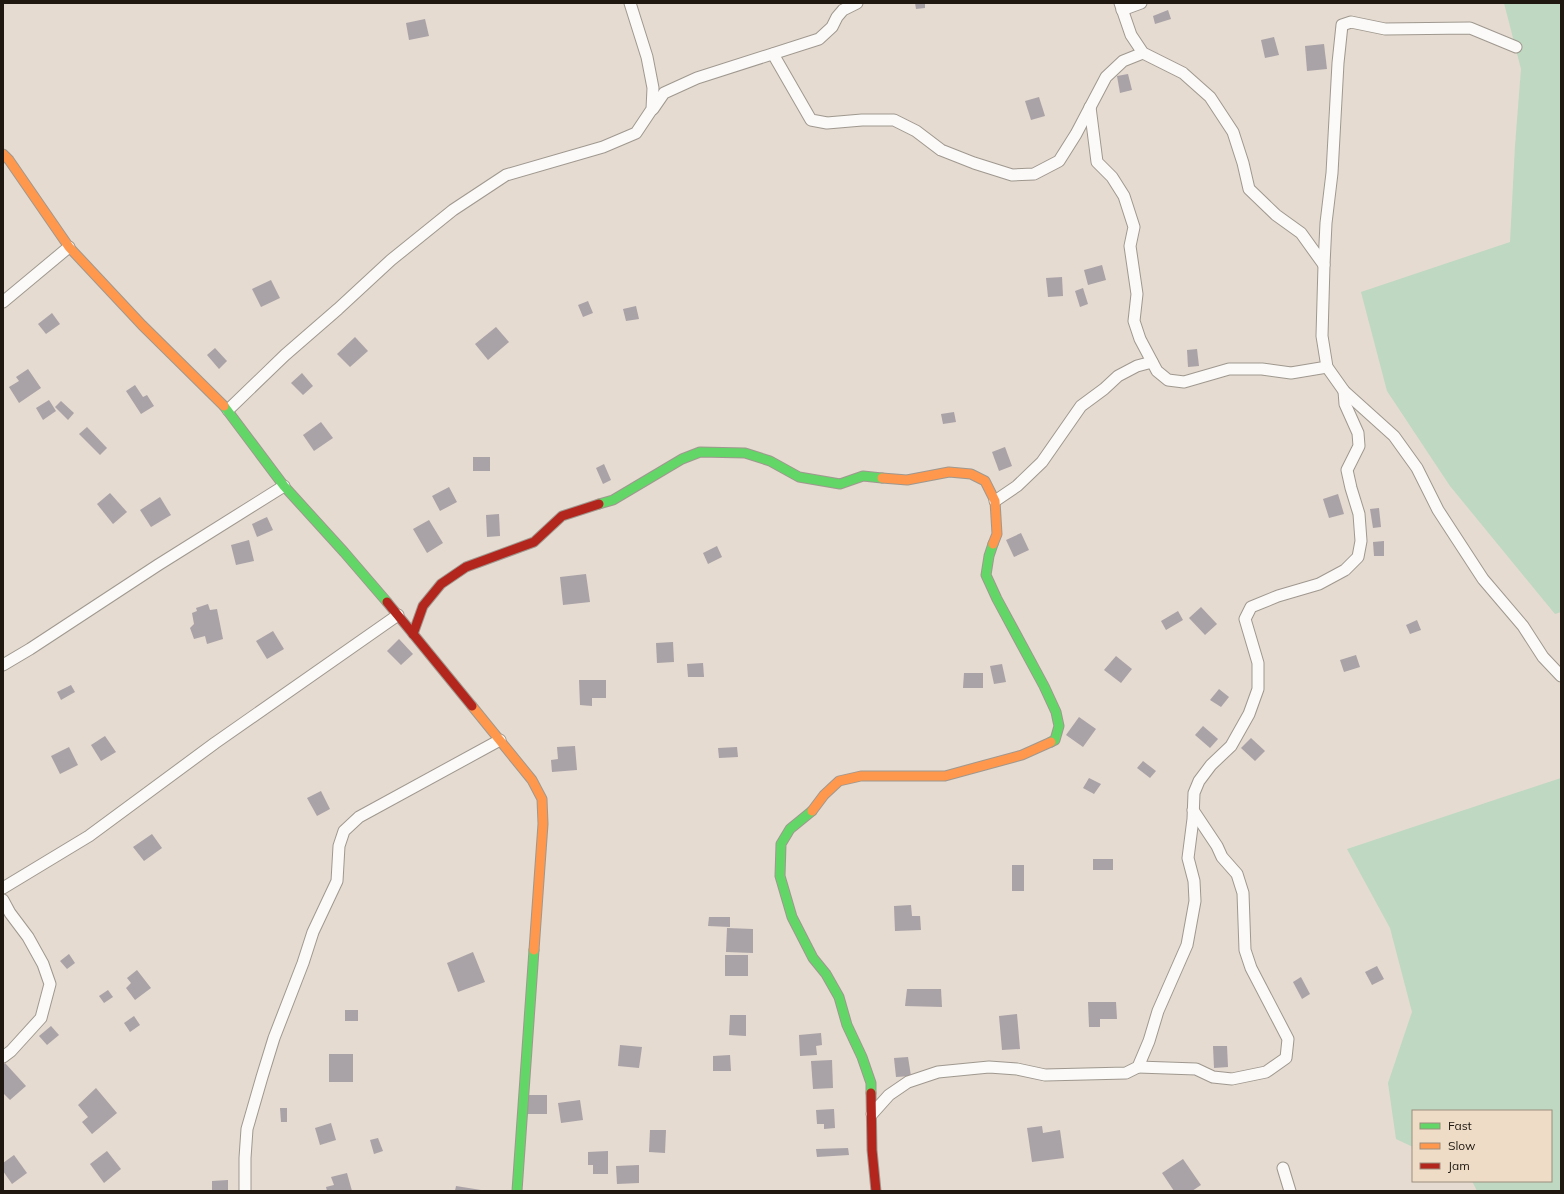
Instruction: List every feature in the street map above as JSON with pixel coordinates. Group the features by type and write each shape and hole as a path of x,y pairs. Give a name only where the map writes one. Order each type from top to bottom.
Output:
{"street":[{"path":"630,3 647,57 653,88 652,109"},
{"path":"228,410 285,355 391,260 453,210 506,175 604,148 636,133 664,93 697,78 819,39 832,27 837,17 843,10 857,3"},
{"path":"1141,3 1121,7 1131,35 1143,53 1183,73 1210,97 1233,132 1243,163 1249,189 1276,215 1301,234 1324,265"},
{"path":"1516,46 1470,28 1385,29 1351,22 1342,25 1338,63 1332,173 1326,223 1322,336 1327,367 1344,391 1394,436 1417,468 1438,510 1483,579 1523,626 1543,657 1561,676"},
{"path":"773,54 811,120 827,123 862,120 894,120 916,131 941,150 974,163 1012,175 1034,174 1059,161 1076,134 1106,77 1123,62 1143,53"},
{"path":"1090,107 1097,162 1112,177 1124,196 1134,227 1130,246 1137,294 1134,321 1140,339 1157,371 1168,380 1184,382 1230,369 1262,369 1291,373 1327,367"},
{"path":"3,154 9,160 69,247 142,325 228,410 284,486 344,552 398,615 500,740 532,780 542,799 543,824 516,1191"},
{"path":"3,302 69,247"},
{"path":"995,500 1017,486 1042,462 1081,406 1104,389 1118,376 1137,366 1152,362"},
{"path":"1138,1067 1149,1041 1158,1011 1187,945 1195,901 1194,881 1188,858 1194,793 1198,781 1211,765 1231,746 1249,714 1258,689 1258,663 1245,619 1251,607 1278,596 1318,584 1345,570 1358,557 1361,541 1359,514 1347,470 1359,446 1358,433 1345,404 1344,391"},
{"path":"413,634 423,606 441,584 466,567 534,542 562,516 613,500 682,459 700,452 745,453 770,461 799,477 840,484 863,476 907,480 949,472 971,474 985,482 995,500 997,534 989,556 986,575 1056,712 1059,726 1055,740 1022,755 945,776 861,776 839,781 824,795 811,812 790,829 781,844 780,876 792,917 812,958 826,974 839,998 847,1025 862,1057 871,1083 872,1150 876,1191"},
{"path":"3,665 30,649 158,564 284,486"},
{"path":"3,888 90,836 214,743 398,615"},
{"path":"245,1191 247,1129 274,1038 303,963 313,932 337,881 339,846 344,831 359,817 500,740"},
{"path":"872,1114 889,1095 908,1082 938,1072 989,1067 1017,1069 1052,1075 1126,1073 1138,1067 1196,1069 1213,1077 1232,1079 1266,1072 1286,1058 1288,1039 1251,968 1245,950 1243,893 1237,874 1222,857 1217,846 1193,810"},
{"path":"3,900 10,913 28,937 43,964 50,984 41,1018 11,1051 3,1057"},
{"path":"1283,1168 1290,1191"}],"green space":[{"path":"1504,3 1561,3 1561,612 1555,614 1450,486 1387,391 1361,292 1510,242 1521,69"},
{"path":"1561,778 1561,1191 1477,1191 1472,1182 1552,1182 1552,1110 1412,1110 1412,1147 1396,1139 1388,1083 1412,1012 1390,928 1347,849"}],"building":[{"path":"915,3 925,3 925,8 916,9"},
{"path":"1168,10 1171,19 1155,24 1153,16"},
{"path":"425,19 429,36 409,40 406,23"},
{"path":"1274,37 1279,55 1265,58 1261,40"},
{"path":"1324,44 1327,69 1307,71 1305,46"},
{"path":"1128,74 1132,90 1120,93 1117,76"},
{"path":"1039,97 1045,116 1031,120 1025,101"},
{"path":"1102,265 1106,280 1088,285 1084,270"},
{"path":"1062,277 1063,296 1048,297 1046,278"},
{"path":"271,280 280,298 261,307 252,289"},
{"path":"1083,288 1088,304 1080,307 1075,291"},
{"path":"588,301 593,313 583,317 578,305"},
{"path":"636,306 639,319 626,321 623,309"},
{"path":"52,313 60,324 46,334 38,324"},
{"path":"496,327 509,342 488,360 475,344"},
{"path":"355,337 368,351 350,367 337,354"},
{"path":"215,348 227,361 219,369 207,355"},
{"path":"1197,349 1199,366 1188,367 1187,350"},
{"path":"28,369 41,388 19,403 9,387 19,381 16,377"},
{"path":"302,373 313,386 303,395 291,383"},
{"path":"135,385 143,397 147,395 154,406 141,414 126,391"},
{"path":"49,400 56,411 43,420 36,408"},
{"path":"61,401 74,413 68,420 55,407"},
{"path":"954,412 956,422 943,424 941,414"},
{"path":"321,422 333,438 314,451 303,435"},
{"path":"87,427 107,448 100,455 79,434"},
{"path":"1005,447 1012,466 999,471 992,452"},
{"path":"473,457 490,457 490,471 473,471"},
{"path":"604,464 611,480 603,484 596,468"},
{"path":"449,487 457,502 440,511 432,496"},
{"path":"110,493 127,512 113,524 97,504"},
{"path":"1338,494 1344,514 1329,518 1323,499"},
{"path":"160,497 171,515 151,527 140,510"},
{"path":"1379,508 1381,527 1373,528 1370,509"},
{"path":"499,514 500,536 487,537 486,515"},
{"path":"267,517 273,530 257,537 252,524"},
{"path":"429,520 443,543 427,553 413,529"},
{"path":"1021,533 1029,550 1014,557 1006,540"},
{"path":"249,540 254,561 236,565 231,545"},
{"path":"1384,541 1384,556 1374,556 1373,542"},
{"path":"717,546 722,557 708,564 703,553"},
{"path":"586,574 590,602 563,605 560,577"},
{"path":"208,604 210,610 217,609 223,639 207,644 205,636 194,639 190,628 194,624 192,613 197,611 196,608"},
{"path":"1201,607 1217,624 1205,635 1189,618"},
{"path":"1178,611 1183,620 1166,630 1161,621"},
{"path":"1417,620 1421,630 1410,634 1406,625"},
{"path":"273,631 284,649 267,659 256,641"},
{"path":"399,639 413,654 401,665 387,651"},
{"path":"673,642 674,662 657,663 656,643"},
{"path":"1356,655 1360,667 1344,672 1340,660"},
{"path":"1116,656 1132,669 1121,683 1104,670"},
{"path":"703,663 704,677 688,677 687,664"},
{"path":"1002,664 1006,682 994,684 990,666"},
{"path":"964,673 983,673 983,688 963,688"},
{"path":"579,680 606,680 606,698 592,698 592,706 580,705"},
{"path":"71,685 75,692 61,700 57,692"},
{"path":"1219,689 1229,697 1221,707 1210,700"},
{"path":"1079,717 1096,729 1083,747 1066,735"},
{"path":"1203,726 1218,739 1210,748 1195,735"},
{"path":"105,736 116,752 101,761 91,745"},
{"path":"1251,738 1265,751 1255,761 1241,748"},
{"path":"575,746 577,770 552,772 551,760 558,759 557,747"},
{"path":"69,747 78,765 60,774 51,756"},
{"path":"737,747 738,757 719,758 718,748"},
{"path":"1143,761 1156,771 1150,778 1137,768"},
{"path":"1089,778 1101,784 1094,794 1083,788"},
{"path":"321,791 330,809 317,816 307,798"},
{"path":"152,834 162,848 144,861 133,847"},
{"path":"1093,859 1113,859 1113,870 1093,870"},
{"path":"1012,865 1024,865 1024,891 1012,891"},
{"path":"911,905 912,916 920,916 921,930 895,931 894,906"},
{"path":"709,917 730,917 730,927 708,926"},
{"path":"727,928 753,929 753,953 726,952"},
{"path":"473,952 485,982 458,992 447,963"},
{"path":"69,954 75,963 67,969 60,961"},
{"path":"725,955 748,955 748,976 725,976"},
{"path":"1377,966 1384,979 1372,985 1365,972"},
{"path":"137,970 151,988 135,1000 126,988 131,983 127,978"},
{"path":"1301,977 1310,994 1302,999 1293,982"},
{"path":"907,989 941,989 942,1007 905,1006"},
{"path":"108,990 113,997 104,1003 99,996"},
{"path":"1088,1002 1116,1002 1117,1019 1100,1019 1100,1027 1089,1027"},
{"path":"345,1010 358,1010 358,1021 345,1021"},
{"path":"1017,1014 1020,1049 1002,1050 999,1016"},
{"path":"730,1015 746,1015 746,1036 729,1035"},
{"path":"134,1016 140,1025 130,1032 124,1023"},
{"path":"51,1026 59,1035 47,1045 39,1036"},
{"path":"821,1033 822,1045 816,1046 817,1055 800,1056 799,1035"},
{"path":"620,1045 642,1047 639,1068 618,1066"},
{"path":"1213,1046 1227,1046 1228,1067 1214,1068"},
{"path":"329,1054 353,1054 353,1082 329,1082"},
{"path":"730,1055 731,1071 713,1071 713,1056"},
{"path":"908,1057 911,1076 896,1077 894,1058"},
{"path":"832,1060 833,1088 813,1089 811,1061"},
{"path":"5,1063 26,1086 10,1100 3,1093 3,1065"},
{"path":"96,1088 117,1113 92,1134 82,1122 88,1117 78,1105"},
{"path":"528,1095 547,1095 547,1114 528,1114"},
{"path":"580,1100 583,1120 561,1123 558,1103"},
{"path":"280,1108 287,1108 287,1122 281,1122"},
{"path":"834,1109 835,1128 824,1129 824,1124 817,1124 816,1110"},
{"path":"331,1123 336,1140 320,1145 315,1128"},
{"path":"1042,1126 1043,1133 1060,1130 1064,1158 1032,1162 1027,1128"},
{"path":"650,1130 666,1130 665,1153 649,1152"},
{"path":"378,1138 383,1151 374,1154 370,1140"},
{"path":"848,1148 849,1155 817,1157 816,1149"},
{"path":"107,1151 121,1169 104,1183 90,1164"},
{"path":"608,1151 608,1174 593,1174 593,1165 588,1165 588,1152"},
{"path":"14,1155 27,1173 12,1184 3,1171 3,1163"},
{"path":"1183,1159 1201,1185 1192,1191 1174,1191 1162,1173"},
{"path":"639,1165 639,1183 617,1184 616,1166"},
{"path":"347,1173 352,1191 327,1191 326,1187 334,1185 331,1177"},
{"path":"228,1180 228,1191 212,1191 212,1181"},
{"path":"456,1186 481,1190 455,1191"}],"traffic: fast":[{"path":"224,406 284,486 387,602"},
{"path":"599,504 613,500 682,459 700,452 745,453 770,461 799,477 840,484 863,476 882,478"},
{"path":"993,544 989,556 986,575 1056,712 1059,726 1055,740 1051,742"},
{"path":"812,811 790,829 781,844 780,876 792,917 813,958 826,974 839,997 847,1025 862,1057 871,1083 871,1093"},
{"path":"517,1191 534,950"}],"traffic: slow":[{"path":"3,154 9,160 69,247 142,325 224,406"},
{"path":"882,478 907,480 949,472 971,474 985,481 995,501 997,534 993,544"},
{"path":"472,706 532,780 542,799 543,824 534,950"},
{"path":"812,811 824,795 839,781 861,776 945,776 1022,755 1051,742"}],"traffic: jam":[{"path":"413,634 423,606 441,584 466,567 534,542 562,516 599,504"},
{"path":"387,602 472,706"},
{"path":"871,1093 872,1150 876,1191"}]}
